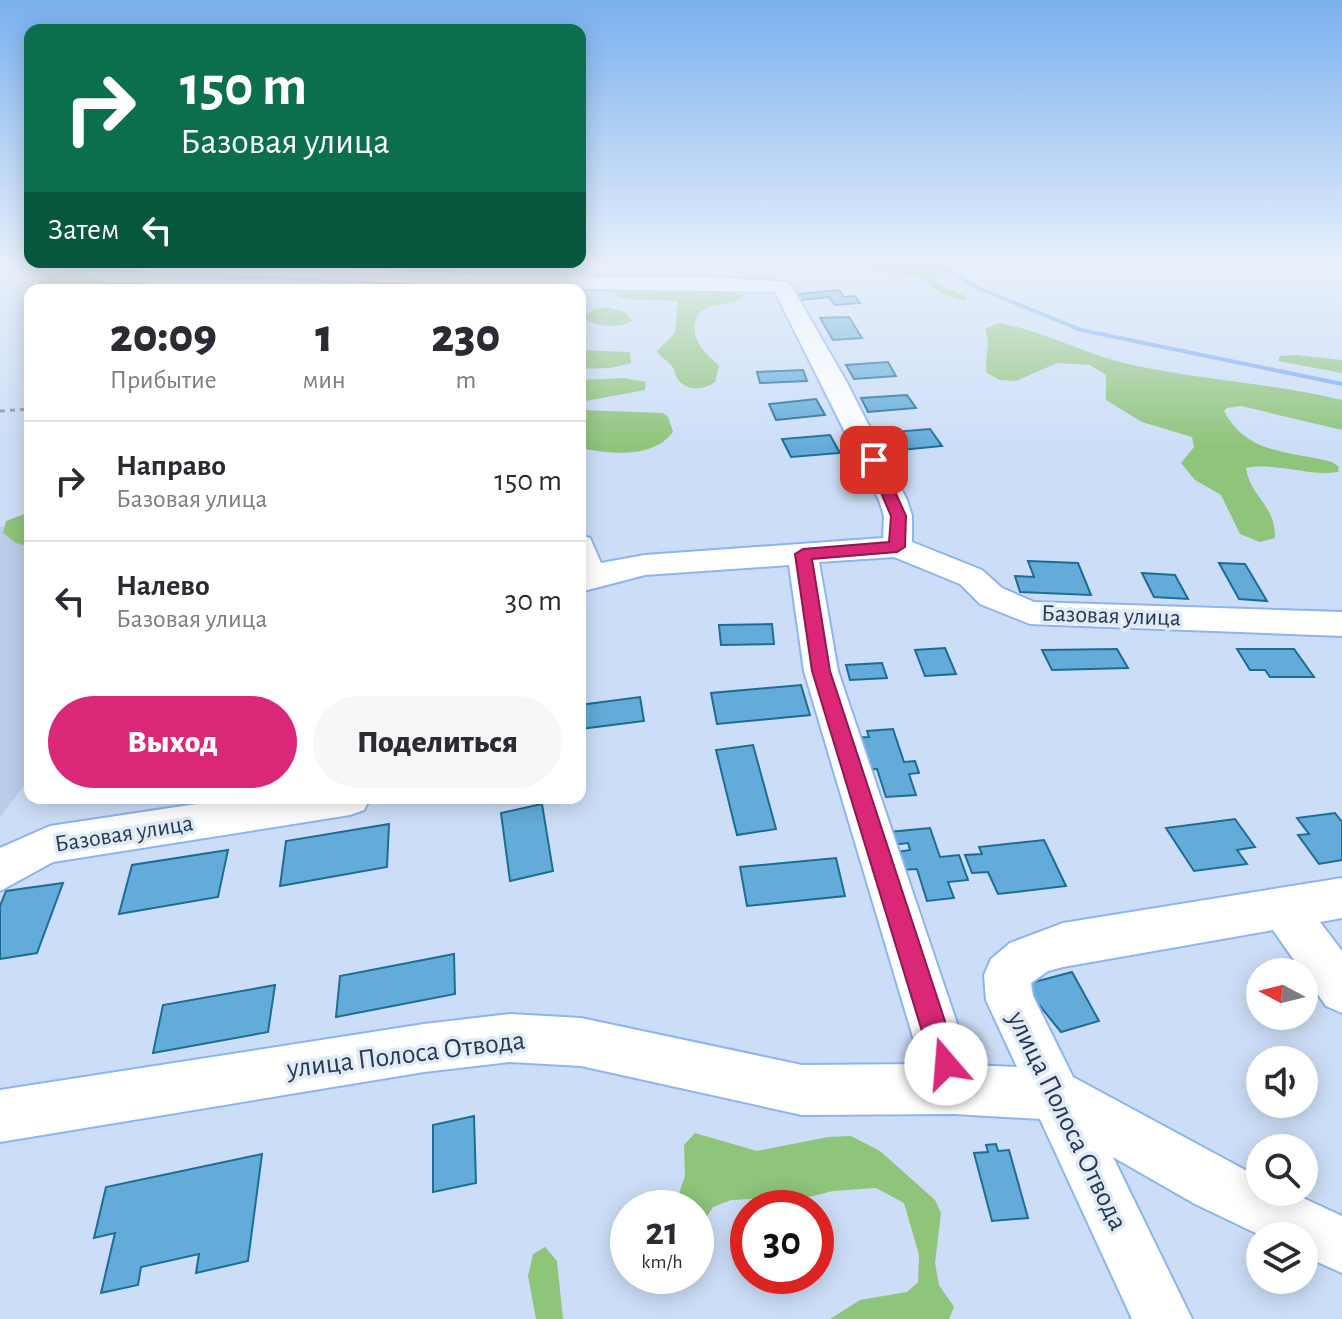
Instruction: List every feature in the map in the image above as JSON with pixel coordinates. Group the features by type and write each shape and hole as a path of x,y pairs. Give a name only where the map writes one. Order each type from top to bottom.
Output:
{"street":[{"path":"803,324 890,493 898,516 897,547"},
{"name":"Базовая улица","path":"586,579 645,565 897,547 971,577 991,596 1030,613 1342,624"},
{"path":"803,554 821,671 954,1089"},
{"name":"Базовая улица","path":"0,872 26,854 50,844 311,804"},
{"name":"улица Полоса Отвода","path":"1162,1319 1010,1000 1007,975 1017,963 1037,951 1063,945 1342,898"},
{"path":"1284,909 1342,990"},
{"name":"улица Полоса Отвода","path":"0,1116 330,1062 510,1038 581,1042 802,1090 954,1089 1055,1095"},
{"path":"1055,1095 1214,1185 1342,1245"}],"path":[{"path":"0,411 24,409"}],"shaded area":[{"path":"24,525 24,785 0,818 0,527"}],"green space":[{"path":"597,324 625,324 621,325"},
{"path":"676,324 695,324 698,342 719,366 715,382 697,388 687,387 678,379 672,366 657,351 675,333"},
{"path":"1001,324 1128,364 1342,400 1342,430 1241,406 1224,411 1245,436 1257,444 1332,462 1339,467 1338,472 1246,468 1252,487 1271,517 1275,538 1260,542 1240,534 1221,495 1195,480 1181,463 1194,447 1192,437 1142,422 1106,400 1106,375 1090,365 1057,363 1016,381 1000,380 987,373 988,341 985,329"},
{"path":"586,350 630,352 631,363 586,369"},
{"path":"1280,356 1342,360 1342,373 1278,361"},
{"path":"623,378 646,382 645,390 586,401 586,380"},
{"path":"586,410 663,413 668,417 673,432 654,447 642,451 586,449"},
{"path":"24,514 24,545 3,533 6,521"},
{"path":"695,1133 757,1151 828,1137 851,1136 880,1151 935,1200 941,1213 935,1263 939,1285 954,1307 949,1319 830,1319 860,1300 907,1292 918,1282 919,1255 904,1203 876,1188 730,1190 730,1200 714,1207 714,1190 680,1190 685,1176 684,1145"},
{"path":"545,1247 557,1261 563,1319 536,1319 528,1276 533,1254"}],"building":[{"path":"823,324 853,324 862,338 833,340"},
{"path":"888,362 896,376 854,379 846,365"},
{"path":"803,370 807,381 760,383 757,372"},
{"path":"907,395 916,408 868,412 861,398"},
{"path":"816,399 825,415 776,420 769,404"},
{"path":"930,429 942,446 891,451 881,433"},
{"path":"830,435 840,453 791,457 782,439"},
{"path":"1028,561 1078,563 1091,595 1020,592 1015,576 1034,577"},
{"path":"1219,563 1245,564 1267,601 1239,599"},
{"path":"1142,573 1175,575 1188,599 1154,597"},
{"path":"772,624 774,644 721,645 719,625"},
{"path":"945,648 956,674 925,676 915,650"},
{"path":"1117,649 1128,668 1052,670 1042,650"},
{"path":"1237,649 1294,649 1314,677 1270,677 1265,670 1250,670"},
{"path":"882,663 887,678 850,680 846,665"},
{"path":"801,685 810,715 717,724 711,693"},
{"path":"640,697 644,721 586,728 586,704"},
{"path":"893,729 904,762 915,761 919,773 909,774 916,795 886,797 877,769 857,770 847,738 869,737 867,731"},
{"path":"753,745 776,829 737,835 716,750"},
{"path":"542,804 553,871 510,881 501,813"},
{"path":"1335,813 1342,822 1342,860 1319,864 1298,835 1309,834 1297,818"},
{"path":"1235,819 1255,847 1237,850 1247,864 1194,871 1166,828"},
{"path":"389,824 387,867 280,886 286,841"},
{"path":"930,828 940,857 959,855 968,880 948,882 954,898 927,901 917,869 901,870 896,852 910,850 908,843 893,845 889,832"},
{"path":"1044,840 1066,886 998,894 988,872 972,873 965,855 982,854 979,847"},
{"path":"228,850 218,897 119,914 132,865"},
{"path":"836,858 845,896 747,906 740,867"},
{"path":"63,883 37,953 0,959 0,906 6,891"},
{"path":"454,954 455,994 336,1017 340,976"},
{"path":"1072,972 1099,1021 1061,1032 1023,985"},
{"path":"275,985 268,1032 153,1053 163,1005"},
{"path":"474,1116 476,1183 433,1192 433,1125"},
{"path":"996,1144 998,1151 1009,1150 1028,1218 992,1221 974,1153 988,1152 986,1145"},
{"path":"262,1154 248,1261 196,1273 199,1254 141,1267 138,1285 101,1293 115,1233 94,1238 106,1187"}],"waterway":[{"path":"1065,324 1081,330 1342,384"}],"route":[{"path":"874,460 898,516 897,547 803,554 821,671 946,1064"}]}
